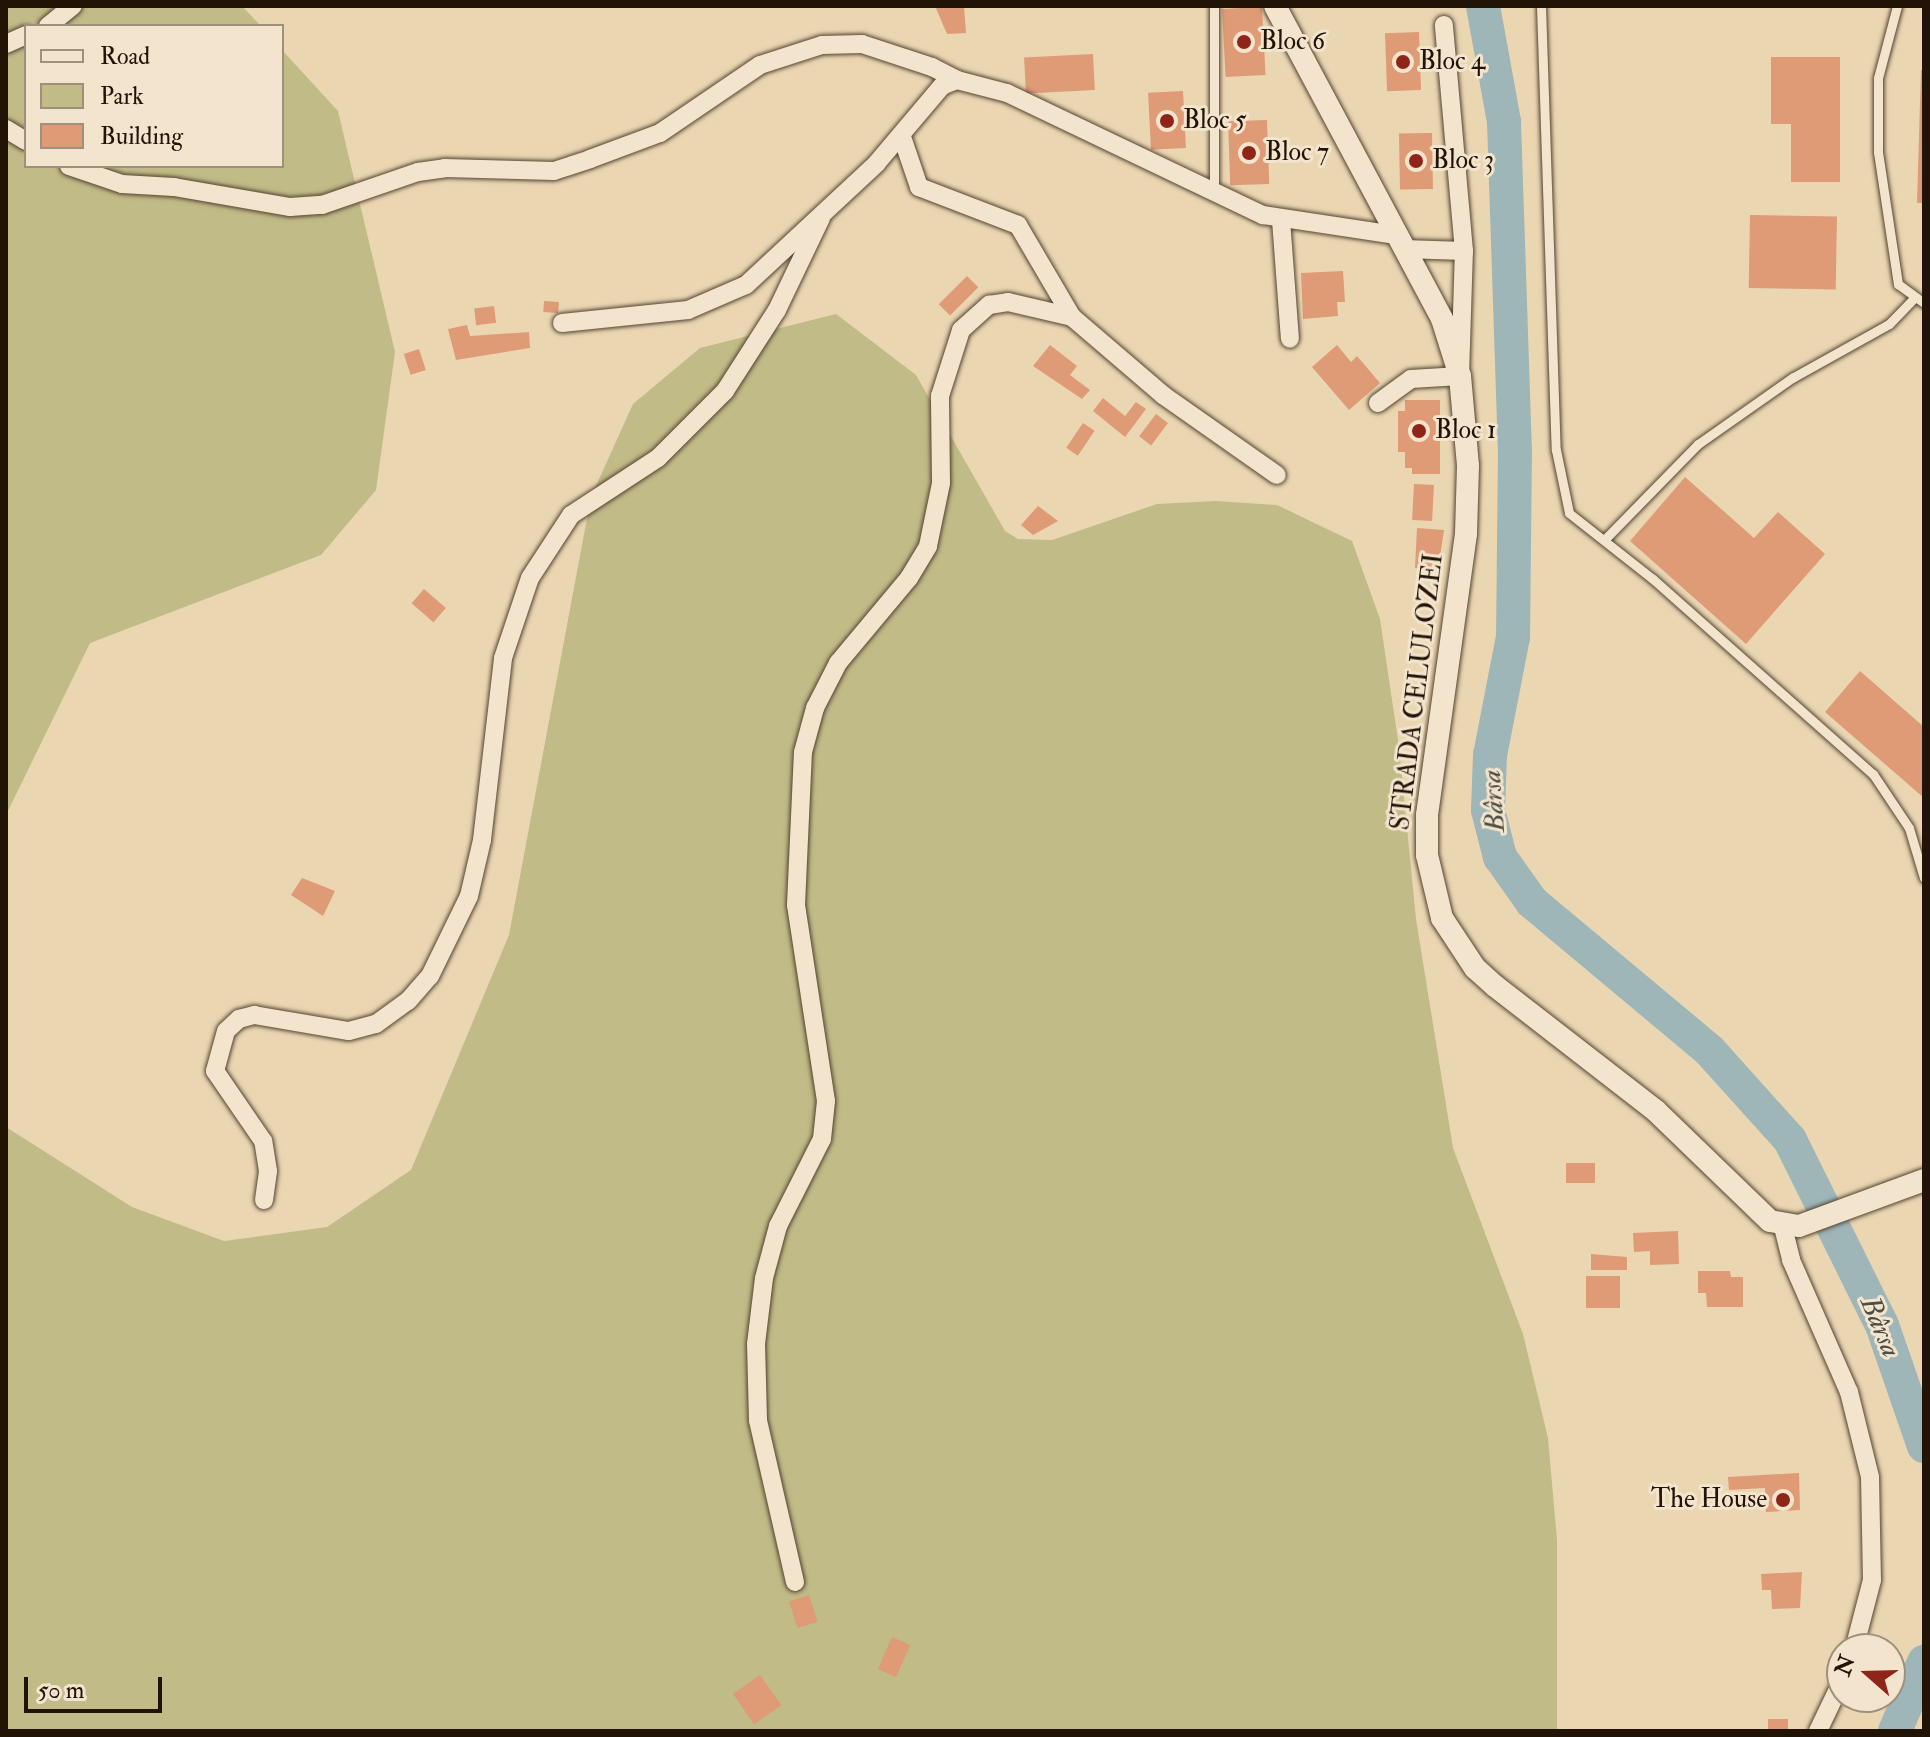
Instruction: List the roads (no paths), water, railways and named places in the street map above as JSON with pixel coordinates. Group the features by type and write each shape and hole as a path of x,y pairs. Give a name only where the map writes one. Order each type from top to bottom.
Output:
{"street":[{"path":"50,24 73,6"},
{"name":"STRADA CELULOZEI","path":"1275,6 1442,319 1460,376"},
{"name":"STRADA CELULOZEI","path":"1444,25 1464,251 1460,376 1468,466 1466,534 1427,815 1427,855 1442,918 1475,968 1495,986 1656,1111 1756,1210 1791,1227"},
{"path":"75,168 122,184 174,187 290,207 322,205 418,172 445,168 541,172 590,159 660,133 760,65 822,45 862,44 932,67 957,80 1007,93 1214,194 1281,220 1464,251"},
{"path":"562,323 688,310 746,285 821,218 902,137 942,86 957,80"},
{"path":"6,129 24,140"},
{"path":"902,137 919,187 1018,225 1072,317 1163,395 1277,475"},
{"path":"264,1200 268,1171 263,1141 215,1071 226,1031 239,1019 254,1015 349,1031 376,1024 408,1001 430,976 469,896 482,840 503,658 530,578 571,515 610,485 658,458 725,391 777,310 821,218"},
{"path":"1281,220 1290,339"},
{"path":"795,1582 758,1420 756,1344 775,1239 822,1139 826,1101 796,905 803,752 815,708 838,663 909,578 928,546 941,483 940,396 961,330 989,305 1008,302 1072,317"},
{"path":"1378,403 1411,379 1460,376"},
{"path":"1858,1633 1872,1580 1870,1477 1849,1392 1791,1260 1791,1227 1924,1180"}],"lane":[{"path":"1214,6 1214,194"},
{"path":"1541,6 1560,487 1569,513 1605,539 1873,774 1909,828 1924,878"},
{"path":"1897,6 1878,78 1878,152 1889,249 1898,284 1913,299 1924,303"},
{"path":"1605,539 1698,444 1792,378 1889,324 1913,299"}],"waterway":[{"name":"Bârsa","path":"1483,6 1504,122 1515,449 1513,637 1490,755 1488,810 1500,857 1532,902 1709,1050 1790,1140 1882,1325 1924,1446"},
{"name":"Bârsa","path":"1895,1731 1924,1662"}],"place":[{"name":"Bloc 6","path":"1244,42"},
{"name":"Bloc 4","path":"1403,62"},
{"name":"Bloc 5","path":"1167,121"},
{"name":"Bloc 7","path":"1249,153"},
{"name":"Bloc 3","path":"1416,161"},
{"name":"Bloc 1","path":"1419,431"},
{"name":"The House","path":"1783,1500"}]}
